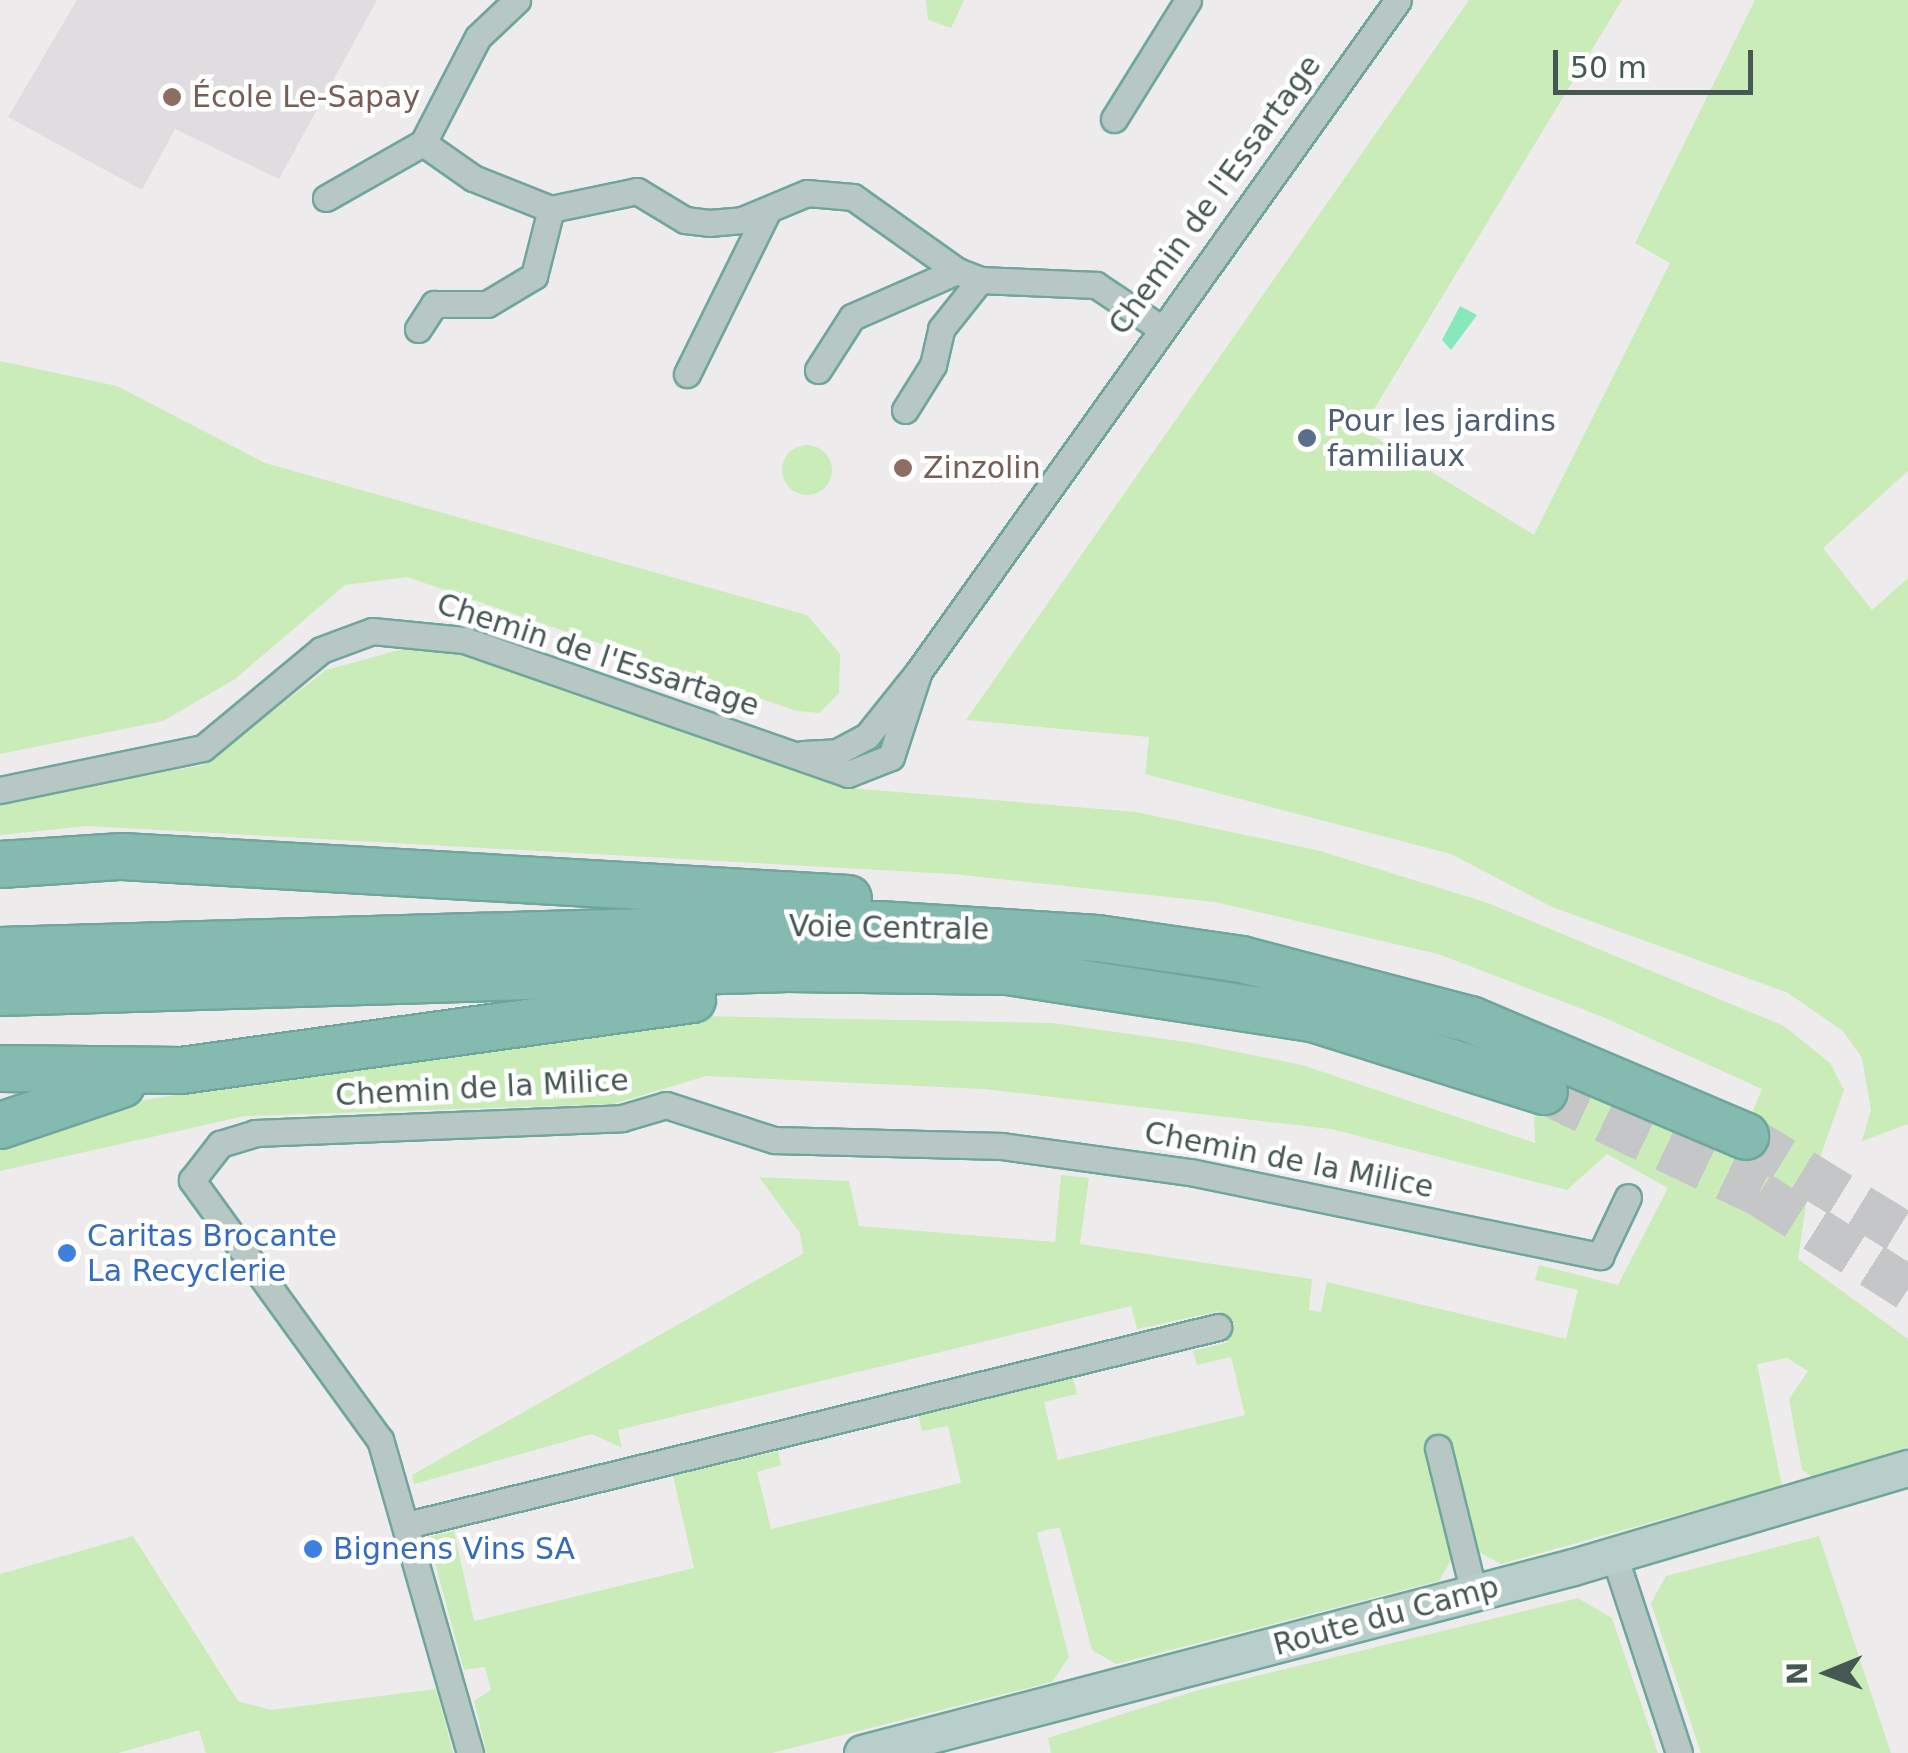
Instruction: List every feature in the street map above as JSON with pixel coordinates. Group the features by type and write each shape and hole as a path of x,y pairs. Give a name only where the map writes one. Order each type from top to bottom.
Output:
{"highway":[{"path":"0,864 122,856 1006,910 1218,944 1470,1019"},
{"name":"Voie Centrale","path":"0,950 950,926 1240,959 1470,1019 1746,1136"},
{"name":"Voie Centrale","path":"0,992 865,967 1154,987 1369,1032 1544,1091"},
{"path":"0,1068 182,1070 770,992 1154,987"},
{"path":"0,1125 182,1070"}],"street":[{"path":"326,198 423,143 478,37 517,0"},
{"path":"1114,120 1188,0"},
{"name":"Chemin de l'Essartage","path":"0,790 202,748 321,650 394,629 464,640 798,754 853,745 920,671 1159,327 1393,1"},
{"path":"423,143 473,178 551,209 637,191 684,220 767,212 808,193 853,197 968,276"},
{"path":"418,329 434,304 487,304 534,276 551,209"},
{"path":"687,374 767,212"},
{"path":"905,410 933,364 941,329 968,276"},
{"path":"818,370 852,317 968,276 1096,285 1159,327"},
{"name":"Chemin de la Milice","path":"470,1753 380,1440 192,1180 220,1144 255,1132 622,1118 666,1105 774,1140 1002,1146 1190,1172 1600,1256 1628,1197"},
{"path":"406,1525 1218,1328"},
{"path":"1438,1448 1474,1594"},
{"name":"Route du Camp","path":"862,1753 967,1740 1908,1468"},
{"path":"1614,1555 1679,1753"}],"shaded area":[{"name":"École Le-Sapay","path":"77,0 377,0 279,179 175,129 142,190 8,117"},
{"path":"926,0 964,0 951,28 928,20"},
{"path":"1469,0 1622,0 1362,429 1534,535 1670,263 1635,243 1755,0 1908,0 1908,471 1823,548 1872,610 1908,578 1908,1124 1862,1141 1871,1110 1862,1058 1843,1031 1788,993 1552,907 1451,854 1145,774 1149,737 966,720"},
{"path":"1460,306 1477,315 1451,350 1442,340"},
{"path":"0,361 117,386 265,463 807,615 840,654 839,693 820,713 797,711 407,577 345,585 235,679 163,721 0,754"},
{"path":"797,446 817,446 831,460 831,480 817,494 797,494 783,480 783,460"},
{"path":"410,647 462,653 859,784 850,788 1136,812 1317,850 1488,903 1784,1026 1830,1063 1844,1090 1808,1191 1798,1259 1908,1339 1908,1447 1813,1477 1802,1470 1789,1399 1808,1371 1787,1358 1757,1364 1782,1486 1501,1564 1475,1550 1453,1557 1439,1581 1116,1664 1092,1650 1060,1528 1049,1529 1037,1533 1069,1657 1052,1682 772,1753 487,1753 474,1701 491,1690 485,1667 464,1670 428,1537 454,1531 474,1621 694,1568 673,1476 778,1451 781,1465 757,1472 771,1529 961,1483 948,1426 922,1431 918,1416 1073,1378 1077,1394 1044,1402 1058,1460 1245,1415 1231,1357 1197,1365 1193,1351 1228,1342 1220,1311 1137,1329 1131,1306 618,1430 622,1448 592,1434 414,1484 412,1475 803,1254 800,1233 759,1177 849,1181 859,1226 1055,1242 1061,1175 1089,1178 1080,1244 1312,1279 1309,1310 1321,1312 1327,1282 1566,1339 1578,1290 1535,1280 1539,1265 1618,1285 1668,1188 1607,1154 1567,1190 1331,1129 984,1089 706,1076 613,1104 245,1116 0,1171 0,1149 130,1102 697,1016 1052,1023 1193,1043 1302,1065 1535,1143 1534,1110 1546,1114 1562,1075 1747,1162 1766,1124 1751,1115 1762,1089 1603,1017 1438,954 1215,902 953,874 87,826 0,835 0,802 203,765 326,670"},
{"path":"133,1536 238,1701 271,1710 436,1689 453,1753 206,1753 199,1730 118,1753 0,1753 0,1574"},
{"path":"1819,1536 1891,1753 1701,1753 1651,1603 1666,1576"},
{"path":"1578,1598 1612,1618 1658,1753 1051,1753 1048,1738 1195,1691"}],"tunnel":[{"path":"1544,1091 1759,1193 1908,1288"},
{"path":"1745,1136 1908,1236"}],"place":[{"name":"École Le-Sapay","path":"172,97"},
{"name":"Pour les jardins familiaux","path":"1307,438"},
{"name":"Zinzolin","path":"903,468"},
{"name":"Caritas Brocante La Recyclerie","path":"67,1253"},
{"name":"Bignens Vins SA","path":"313,1549"}]}
